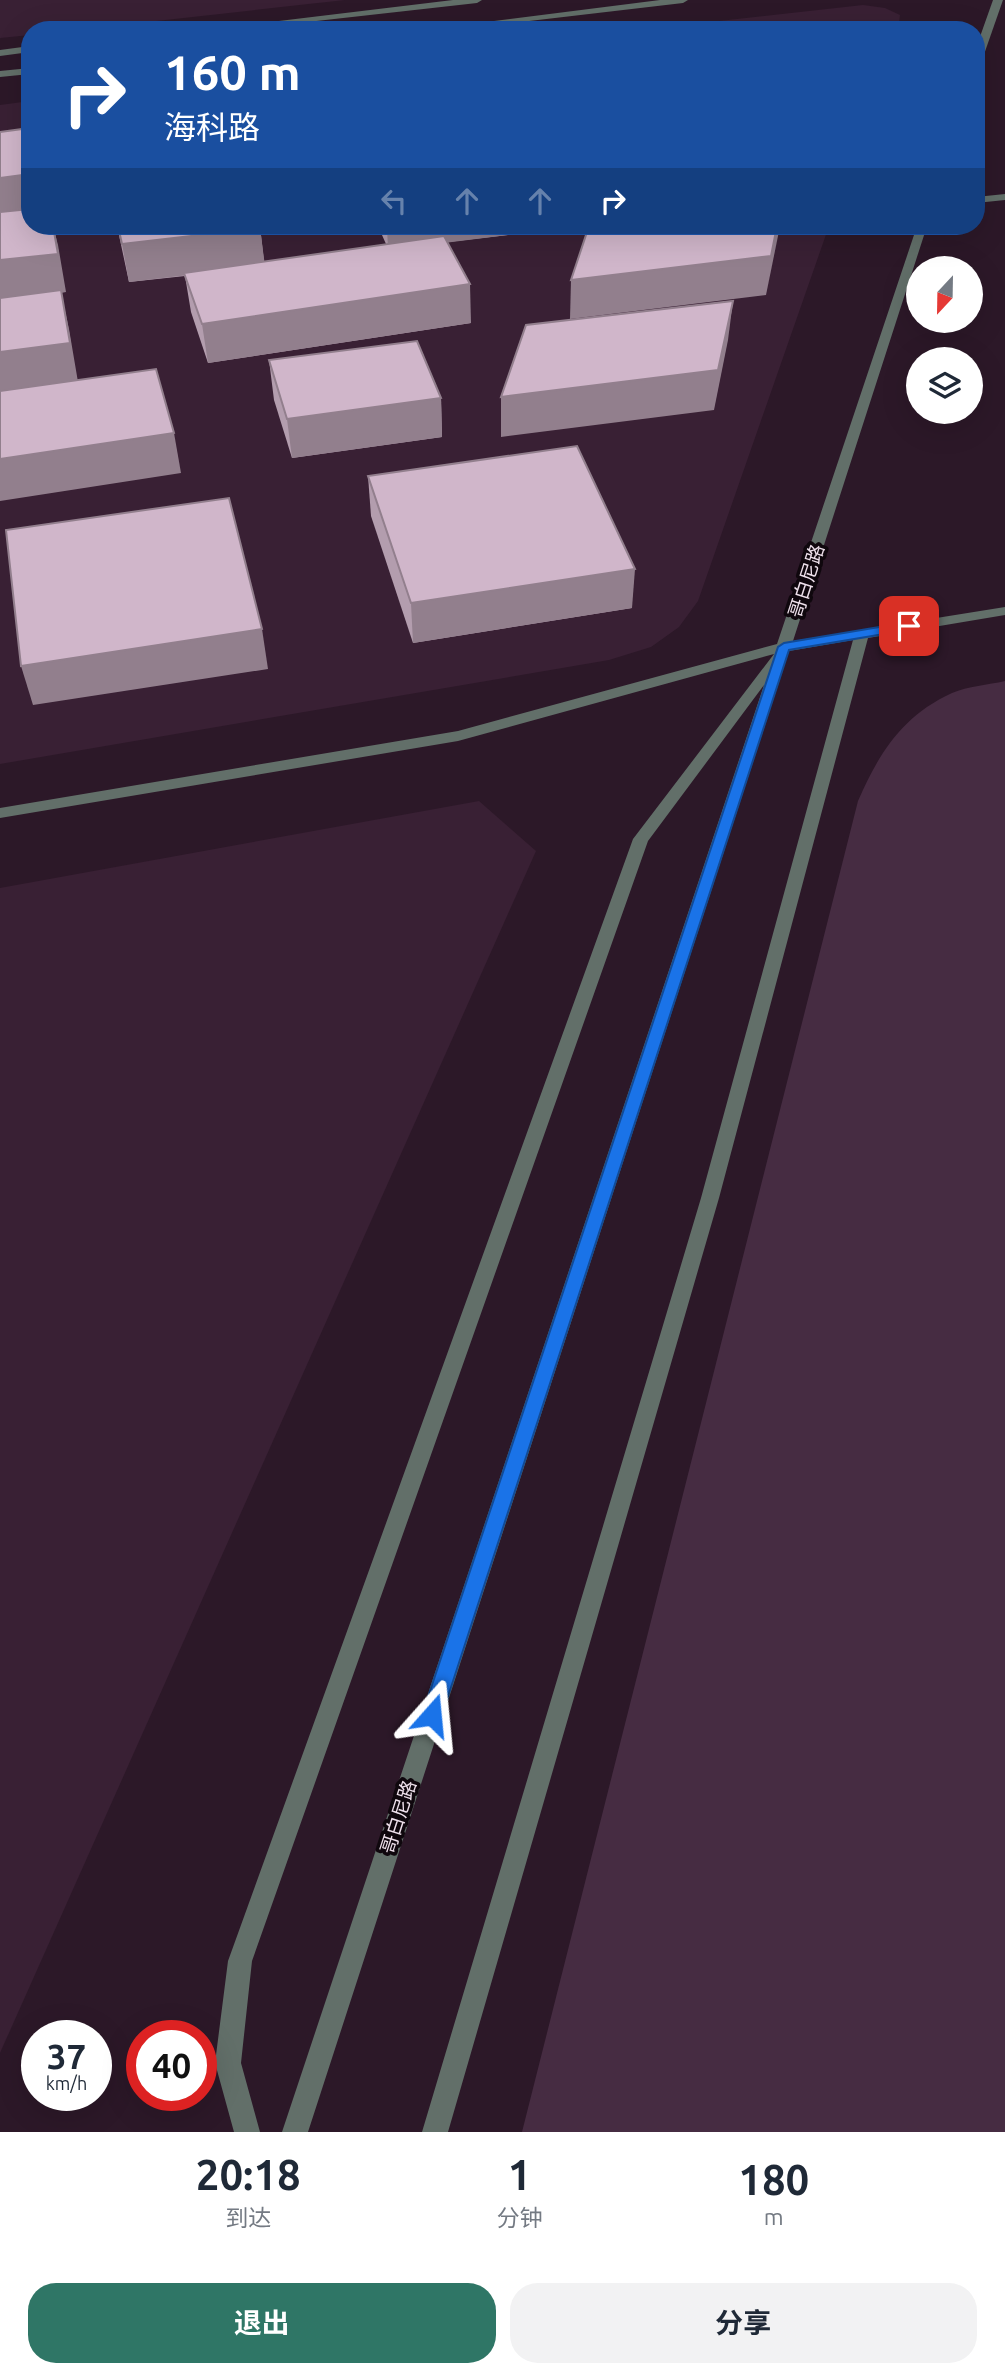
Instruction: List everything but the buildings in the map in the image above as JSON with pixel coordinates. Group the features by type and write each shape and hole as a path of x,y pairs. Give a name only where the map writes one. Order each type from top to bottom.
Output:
{"street":[{"path":"289,21 477,0"},
{"path":"573,0 580,12"},
{"path":"503,21 682,0"},
{"path":"985,37 998,0"},
{"path":"0,52 21,50"},
{"path":"0,74 21,72"},
{"path":"985,199 1005,197"},
{"name":"哥白尼路","path":"295,2132 919,235"},
{"path":"0,813 458,736 784,647 1005,611"},
{"path":"435,2132 624,1496 812,831 862,634"},
{"path":"247,2132 228,2063 240,1961 641,839 784,647"}],"shaded area":[{"path":"0,0 345,0 156,21 21,21 21,36 0,38"},
{"path":"863,5 885,8 900,15 899,21 719,21"},
{"path":"21,102 21,235 826,235 698,601 679,627 651,647 609,660 0,764 0,105"},
{"path":"1005,681 1005,2132 522,2132 858,801 884,752 919,713 952,693"},
{"path":"479,801 536,851 0,2053 0,888"}],"route":[{"path":"432,1715 784,647 909,626"}]}
